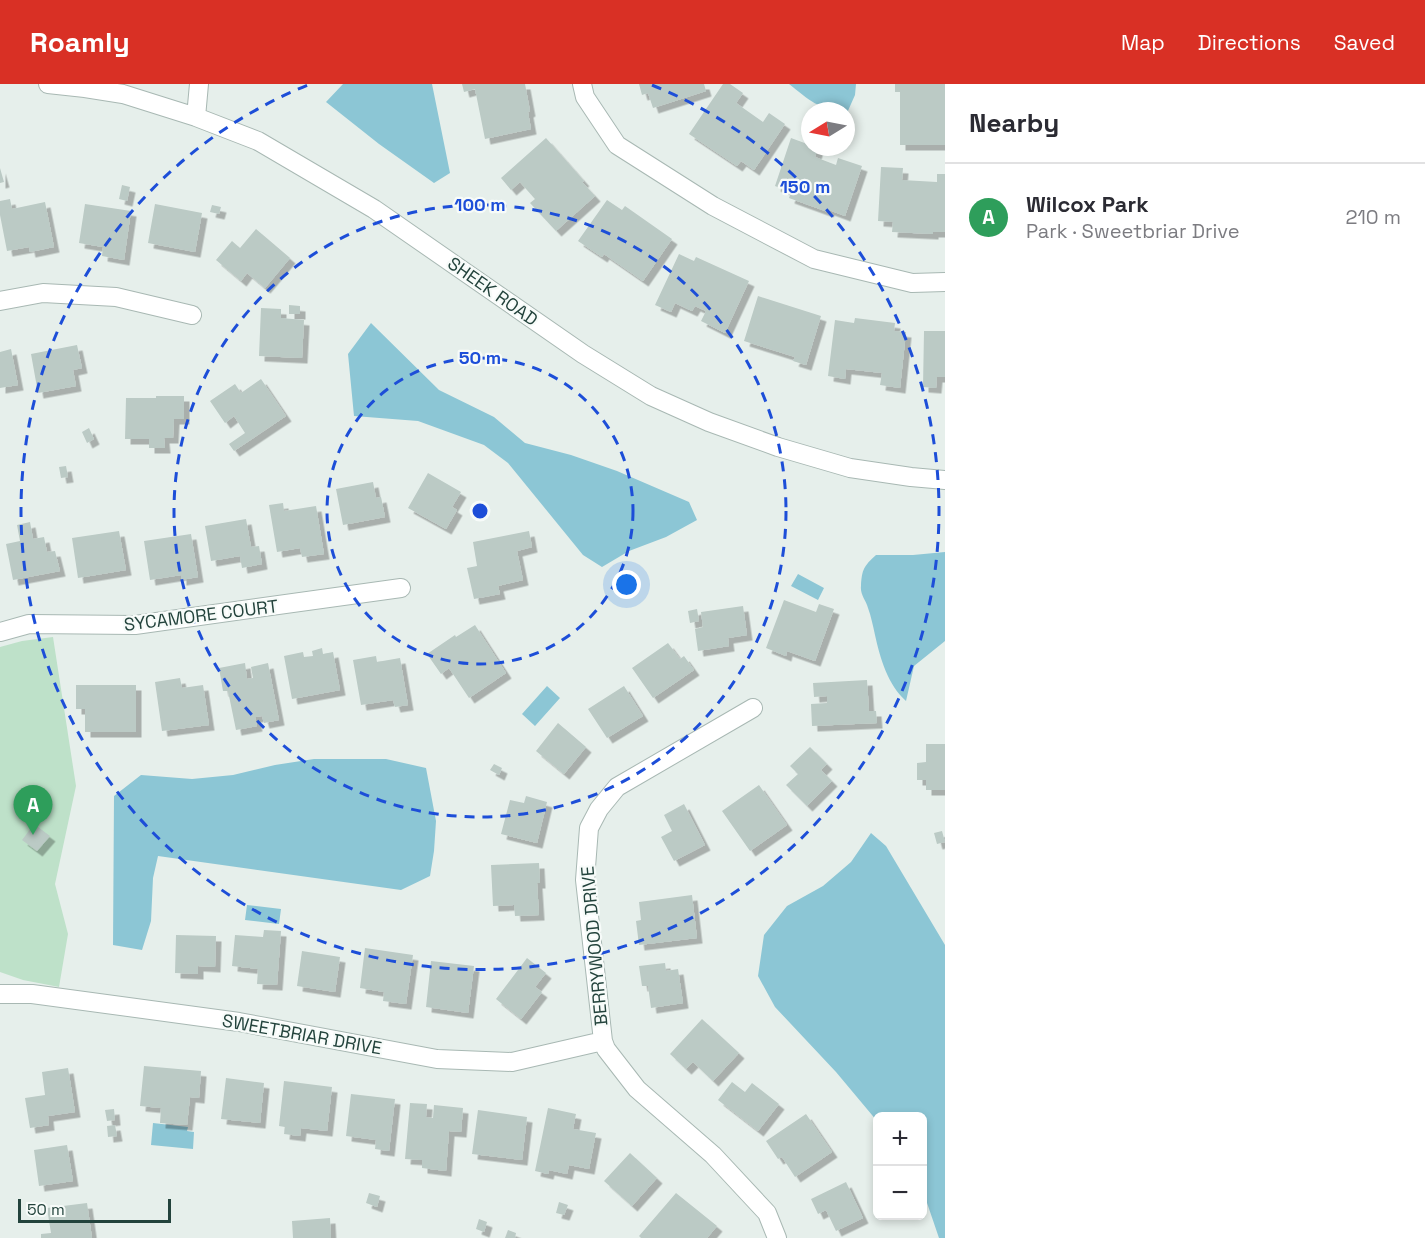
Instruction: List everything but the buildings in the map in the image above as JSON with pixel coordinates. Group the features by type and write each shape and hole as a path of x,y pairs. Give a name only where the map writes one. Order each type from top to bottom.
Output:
{"street":[{"name":"SHEEK ROAD","path":"48,84 123,94 196,117 258,141 374,209 583,354 651,396 709,422 778,447 850,468 945,480"},
{"path":"196,117 199,84"},
{"path":"582,84 585,97 617,145 713,206 814,258 912,283 945,282"},
{"path":"0,301 43,293 116,297 192,315"},
{"name":"SYCAMORE COURT","path":"0,632 29,624 135,625 401,588"},
{"name":"BERRYWOOD DRIVE","path":"753,708 617,787 599,809 589,828 585,880 603,1041 606,1049 638,1089 712,1155 767,1213 777,1238"},
{"name":"SWEETBRIAR DRIVE","path":"0,993 32,994 238,1022 437,1059 512,1062 603,1041"}],"green space":[{"path":"53,637 76,786 55,884 68,934 59,987 23,980 0,972 0,647 22,641"}],"water":[{"path":"343,84 432,84 450,173 434,183 379,144 326,102"},
{"path":"789,84 856,84 852,102 813,102"},
{"path":"371,323 439,390 494,417 525,443 571,455 617,471 689,502 697,520 666,537 629,551 602,567 583,555 508,463 484,445 418,421 354,416 348,354"},
{"path":"945,552 945,641 914,666 906,701 894,687 882,662 870,614 861,592 863,572 866,565 876,555"},
{"path":"798,574 824,588 818,600 791,586"},
{"path":"547,686 560,698 535,726 522,714"},
{"path":"314,759 386,759 426,768 436,821 430,876 401,890 158,856 153,878 151,921 142,950 113,945 114,796 141,775 192,779 233,775"},
{"path":"871,833 886,846 945,945 945,1238 939,1238 927,1204 927,1112 873,1112 873,1116 836,1072 775,1007 758,976 764,935 787,906 823,886 851,862"},
{"path":"247,905 281,909 279,924 245,920"},
{"path":"153,1123 188,1127 187,1131 194,1132 193,1149 151,1145"}],"place":[{"name":"Wilcox Park","path":"33,835"}]}
